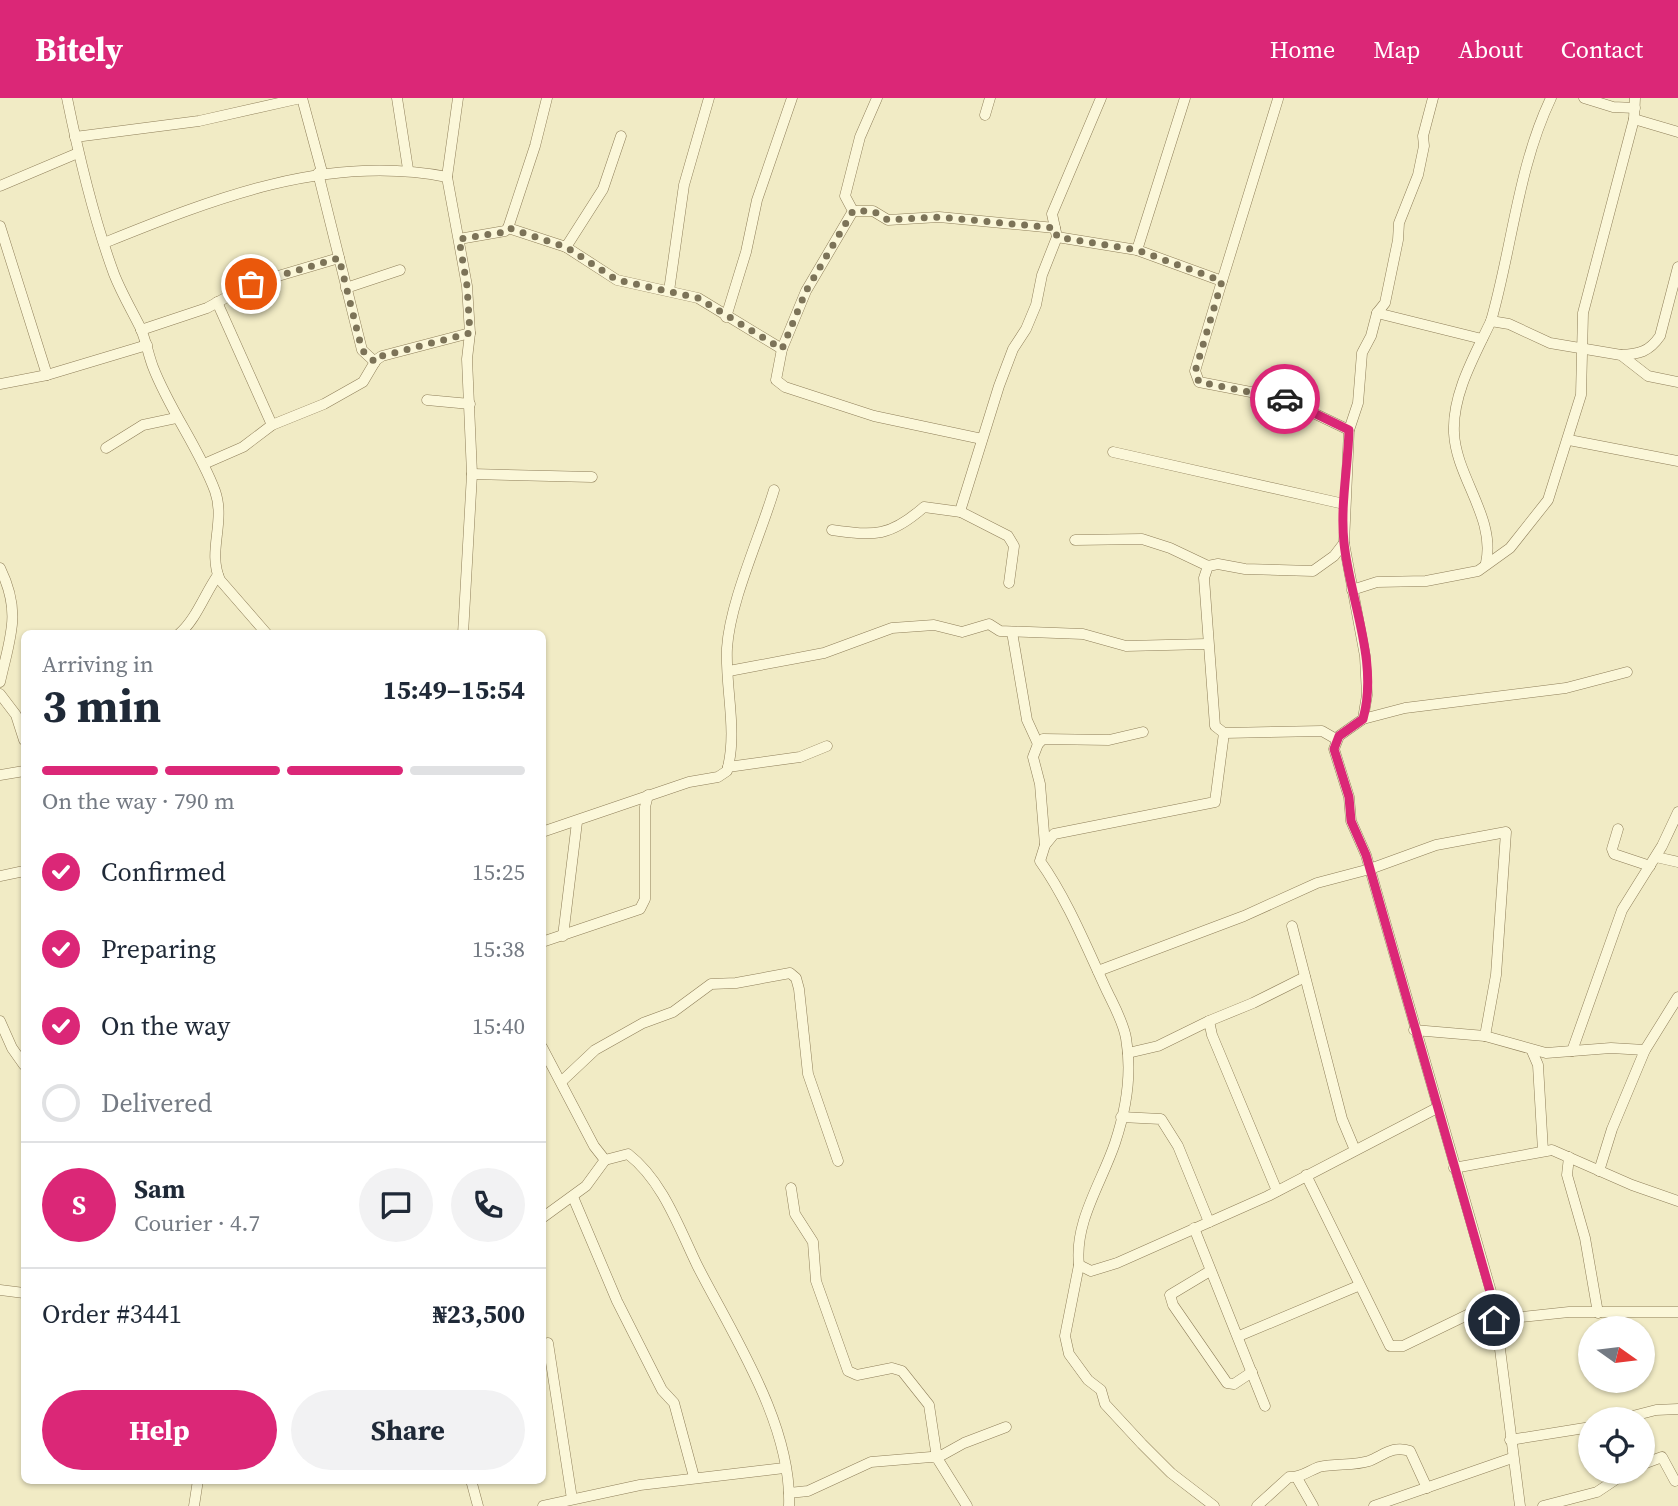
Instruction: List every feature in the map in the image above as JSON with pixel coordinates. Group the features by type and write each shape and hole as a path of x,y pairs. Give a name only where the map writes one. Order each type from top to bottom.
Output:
{"street":[{"path":"67,98 78,153 114,274 141,330 176,418 204,464 219,505 214,555 218,575 264,630"},
{"path":"75,137 199,121 302,98 362,350 375,362"},
{"path":"397,98 408,169"},
{"path":"458,98 447,177 467,286 470,333 467,359 472,474 463,630"},
{"path":"459,239 505,232 509,228 547,98"},
{"path":"669,291 684,185 709,98"},
{"path":"726,317 746,252 757,200 792,98"},
{"path":"853,211 845,196 860,137 877,98"},
{"path":"985,115 990,98"},
{"path":"961,512 982,439 1013,349 1026,329 1036,305 1042,275 1056,232 1052,214 1101,98"},
{"path":"1137,250 1185,98"},
{"path":"1363,719 1367,695 1365,656 1344,543 1343,504 1349,430 1358,403 1362,353 1371,336 1377,313 1385,303 1400,218 1418,174 1424,146 1423,136 1433,98"},
{"path":"1486,563 1489,547 1454,432 1464,380 1491,321 1521,194 1551,98"},
{"path":"1584,98 1613,107 1634,108 1678,132"},
{"path":"1278,99 1195,372 1199,382 1282,398 1349,430"},
{"path":"1352,590 1377,582 1458,576 1478,571 1510,548 1548,500 1581,395 1583,313 1634,108"},
{"path":"566,247 603,188 621,136"},
{"path":"0,186 78,153"},
{"path":"104,243 243,190 321,173 408,169 447,177"},
{"path":"853,211 873,211 888,220 939,217 1056,232 1137,250 1222,281"},
{"path":"853,211 806,291 782,349 776,380 785,387 874,416 982,439"},
{"path":"0,226 47,375"},
{"path":"509,228 566,247 617,280 698,298 782,349"},
{"path":"141,330 217,302 251,284 339,258"},
{"path":"1491,321 1509,324 1549,342 1584,350 1621,355 1640,354 1653,346 1660,337 1678,267"},
{"path":"346,288 400,270"},
{"path":"217,302 272,425"},
{"path":"1377,313 1482,339"},
{"path":"204,464 243,447 272,425 324,404 363,382 375,362 382,356 470,333"},
{"path":"0,384 47,375 147,345"},
{"path":"1621,355 1648,376 1678,382"},
{"path":"427,400 470,404"},
{"path":"106,448 143,425 176,418"},
{"path":"1569,440 1678,461"},
{"path":"1113,452 1343,504"},
{"path":"472,474 592,477"},
{"path":"546,831 636,799 724,775 731,752 727,650 732,612 774,489"},
{"path":"832,530 874,536 894,530 924,507 961,512 1008,536 1014,546 1009,583"},
{"path":"1075,541 1142,539 1170,548 1208,566 1218,564 1245,569 1313,571 1334,556 1344,543"},
{"path":"1334,556 1346,558"},
{"path":"1208,566 1204,593 1207,601 1207,645 1213,723 1224,733 1312,731 1328,733 1336,739"},
{"path":"0,568 14,608 12,631 0,682"},
{"path":"184,630 218,575"},
{"path":"729,671 824,653 891,628 934,625 962,632 989,624 1000,631 1083,634 1126,646 1207,645"},
{"path":"1012,632 1027,720 1038,744"},
{"path":"1520,1506 1493,1302 1370,869 1351,821 1349,797 1334,749 1336,739 1363,719 1405,708 1566,688 1627,672"},
{"path":"0,694 16,715 21,731"},
{"path":"1045,845 1040,784 1033,757 1038,744 1043,739 1109,740 1143,732"},
{"path":"1214,1506 1171,1473 1142,1444 1105,1404 1101,1390 1088,1380 1069,1354 1065,1336 1080,1270 1085,1219 1115,1143 1129,1075 1128,1053 1123,1026 1098,971 1051,877 1040,861 1045,845 1054,834 1213,803 1217,797 1224,733"},
{"path":"728,767 800,757 827,746"},
{"path":"0,775 21,772"},
{"path":"546,941 631,915 645,903 645,807 649,795"},
{"path":"636,799 645,807"},
{"path":"1572,1051 1622,910 1653,861 1678,811"},
{"path":"563,936 577,822"},
{"path":"1618,829 1612,852 1653,861 1678,862"},
{"path":"1098,971 1244,916 1317,883 1370,869 1407,853 1436,845 1506,832 1496,975 1485,1036"},
{"path":"0,876 21,872"},
{"path":"1292,926 1342,1119 1355,1150"},
{"path":"562,1081 596,1050 643,1023 673,1012 710,984 736,983 789,973 796,978 799,989 808,1074 838,1161"},
{"path":"1128,1053 1158,1046 1305,977"},
{"path":"1599,1171 1612,1129 1644,1050 1678,997"},
{"path":"0,1021 21,1061"},
{"path":"1209,1021 1212,1035 1277,1191"},
{"path":"1414,1030 1485,1036 1546,1053 1611,1048 1644,1050"},
{"path":"1532,1051 1538,1065 1543,1151"},
{"path":"1538,1065 1546,1053"},
{"path":"546,1054 594,1146 605,1160"},
{"path":"1080,1270 1117,1263 1209,1222 1277,1191 1437,1108"},
{"path":"1121,1117 1161,1119 1178,1146 1209,1222"},
{"path":"1454,1168 1552,1150 1571,1161 1678,1200"},
{"path":"546,1215 586,1186 605,1160 628,1154 657,1185 753,1371 769,1411 784,1468 789,1506"},
{"path":"1571,1161 1598,1312"},
{"path":"1306,1175 1358,1286 1390,1346 1398,1348 1493,1302"},
{"path":"791,1188 795,1214 813,1242 818,1288 848,1371 857,1374 892,1368 902,1371 929,1405 937,1458 967,1506"},
{"path":"573,1197 617,1301 662,1390 674,1403 694,1477"},
{"path":"1194,1228 1265,1406"},
{"path":"1210,1271 1175,1290 1170,1295 1173,1305 1227,1383 1234,1384 1252,1372"},
{"path":"1239,1336 1358,1286"},
{"path":"0,1290 21,1293"},
{"path":"1583,1312 1596,1291"},
{"path":"1494,1320 1583,1312 1678,1312"},
{"path":"548,1343 572,1499"},
{"path":"1655,1410 1678,1409"},
{"path":"789,1493 808,1491 871,1462 937,1458 964,1443 1006,1427"},
{"path":"1510,1440 1578,1429"},
{"path":"1257,1506 1289,1477 1297,1478 1321,1467 1370,1461 1388,1450 1401,1448 1410,1451 1427,1488"},
{"path":"1655,1460 1662,1457 1675,1481"},
{"path":"1374,1506 1512,1458"},
{"path":"542,1506 694,1477 784,1468"},
{"path":"1297,1478 1313,1506"},
{"path":"194,1506 197,1484"},
{"path":"472,1484 478,1506"},
{"path":"1543,1506 1597,1492 1609,1484"}],"way so far":[{"path":"251,284 259,284 339,258 362,350 375,362 382,356 470,333 467,286 459,239 505,232 509,228 566,247 617,280 698,298 782,349 806,291 853,211 873,211 888,220 939,217 1055,228 1057,237 1137,250 1222,281 1195,372 1199,382 1285,399"}],"route":[{"path":"1285,399 1322,414 1349,430 1349,458 1343,504 1344,543 1365,656 1367,695 1363,719 1336,739 1334,749 1349,797 1351,821 1366,855 1466,1215 1493,1302 1494,1320"}]}
